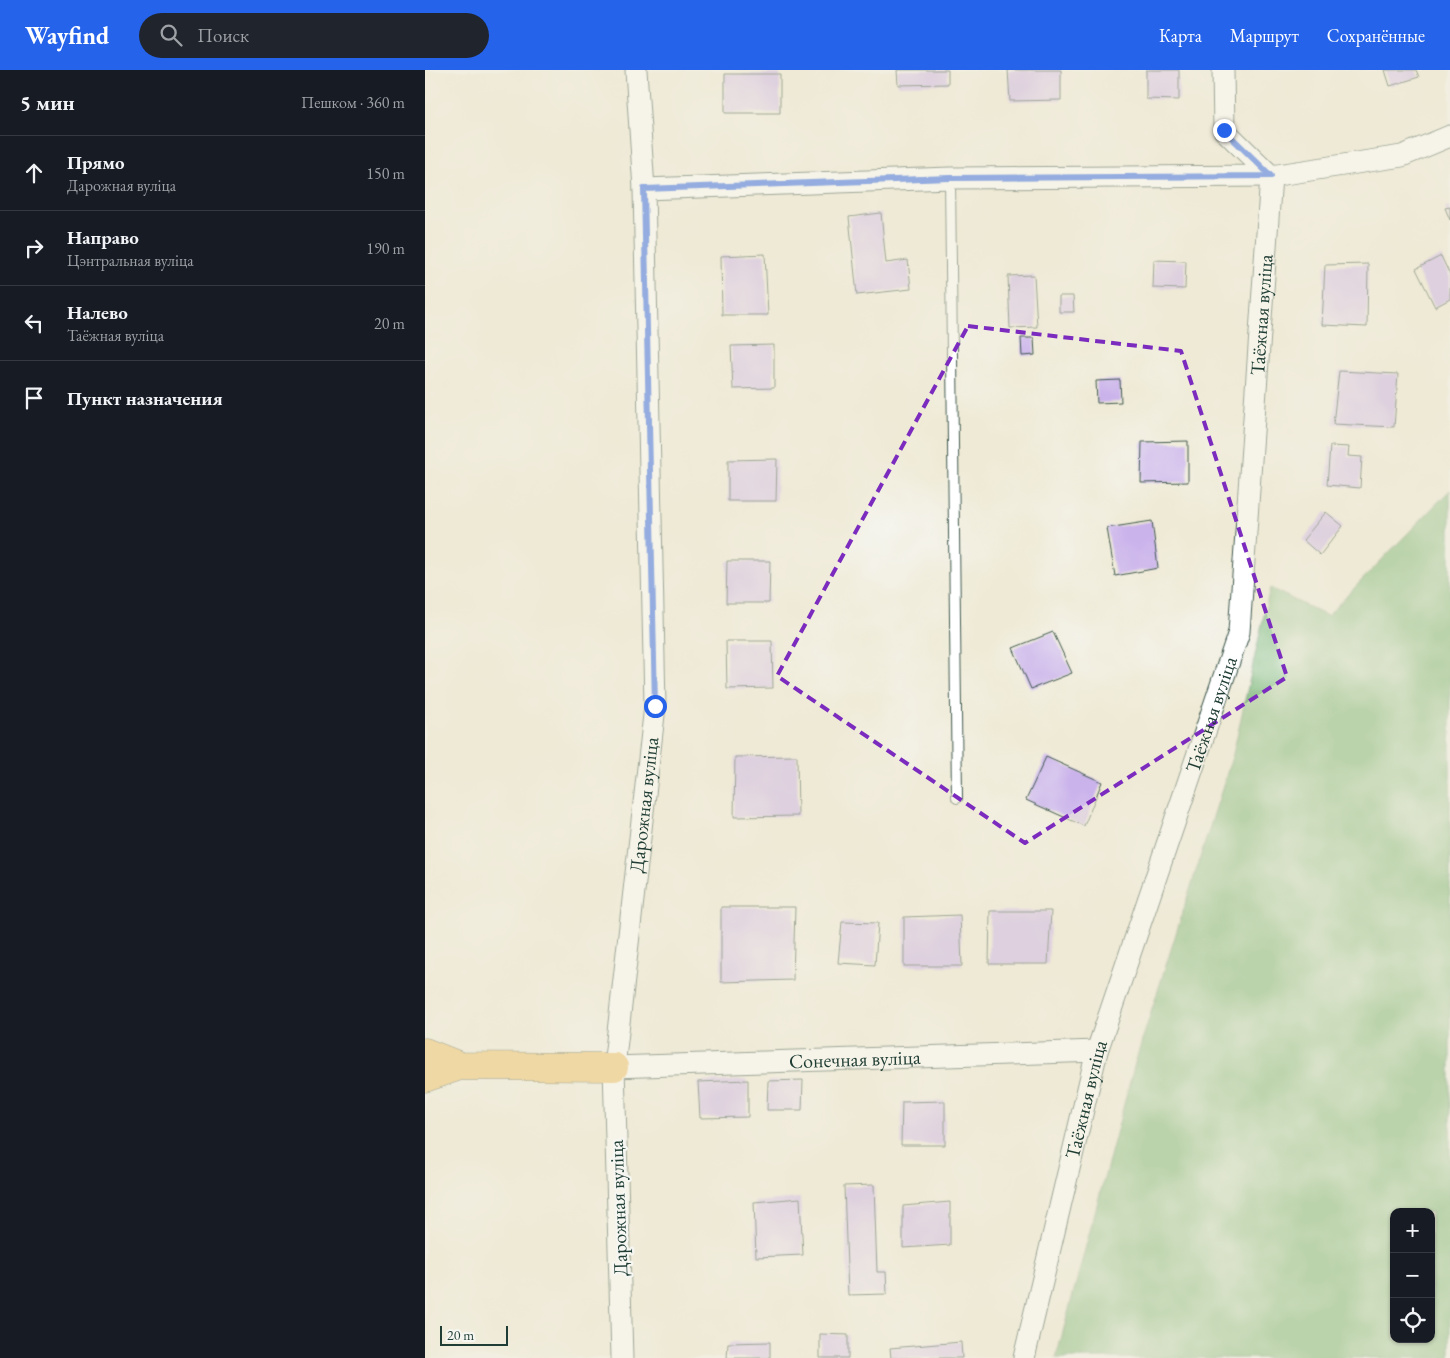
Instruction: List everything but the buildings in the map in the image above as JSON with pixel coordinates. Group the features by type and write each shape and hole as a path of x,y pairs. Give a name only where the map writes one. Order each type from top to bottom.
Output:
{"highway":[{"path":"425,1052 460,1066"},
{"path":"425,1078 460,1066 614,1067"}],"street":[{"name":"Дарожная вуліца","path":"622,1358 614,1067 655,706 644,189 636,70"},
{"path":"1223,70 1224,130 1271,176"},
{"path":"644,189 950,178 1271,176 1402,156 1450,136"},
{"name":"Таёжная вуліца","path":"1023,1358 1097,1051 1239,632 1271,176"},
{"name":"Сонечная вуліца","path":"614,1067 1097,1051"}],"lane":[{"path":"950,178 957,798"}],"highlighted area":[{"path":"968,326 1181,351 1287,677 1025,843 777,676"}],"green space":[{"path":"1450,490 1450,1358 1056,1358 1135,1063 1233,754 1270,588 1327,616"}],"route":[{"path":"655,706 644,189 950,178 1271,176 1224,130"}]}
